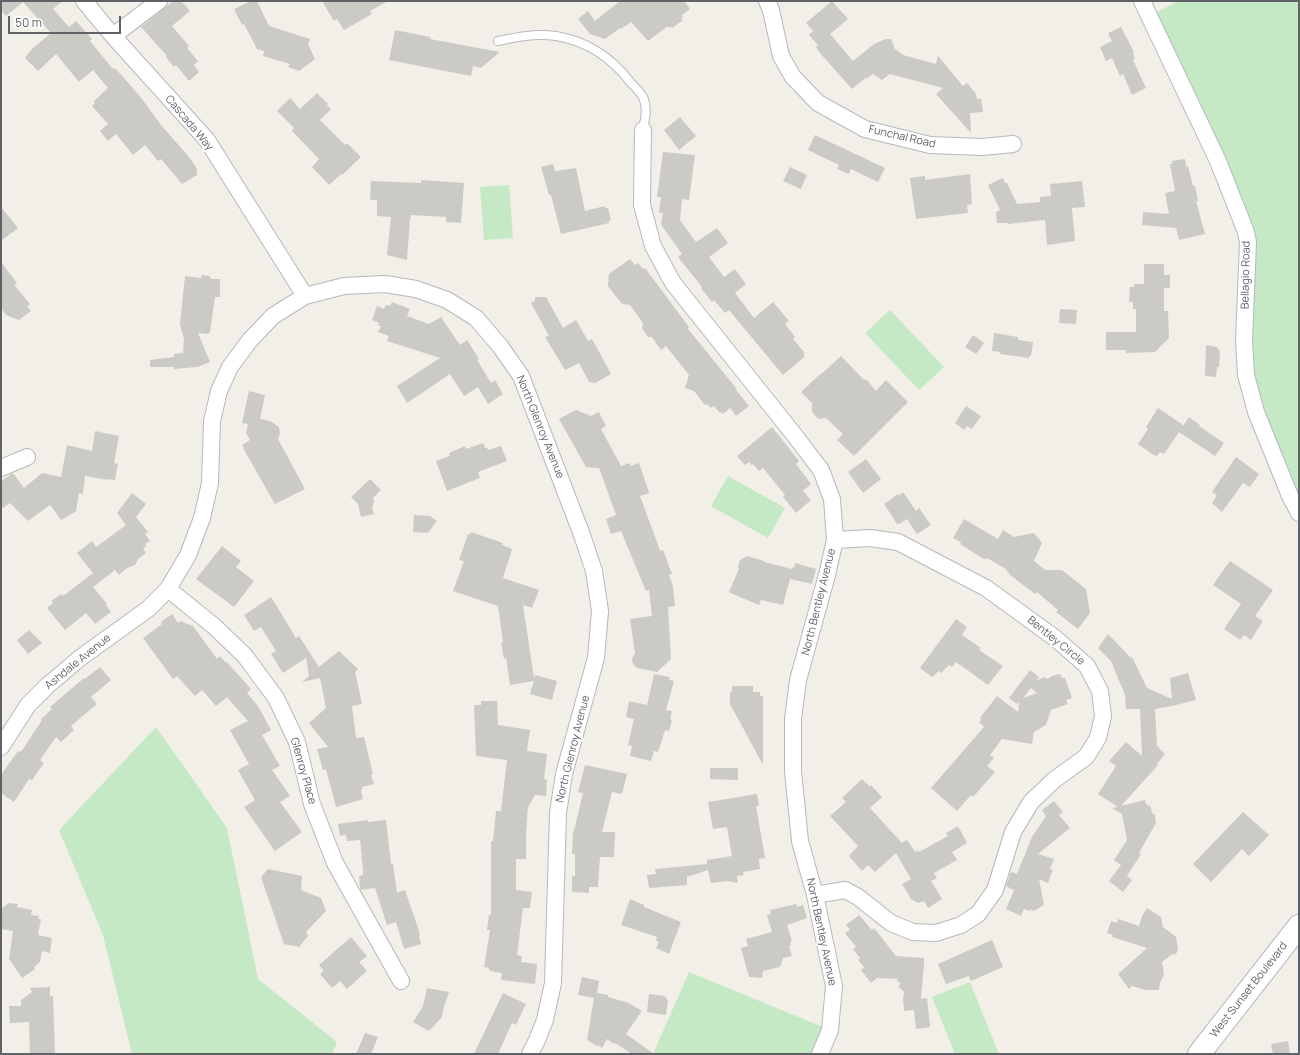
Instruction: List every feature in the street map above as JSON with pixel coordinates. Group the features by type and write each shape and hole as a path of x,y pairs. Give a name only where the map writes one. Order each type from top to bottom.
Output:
{"main road":[{"name":"West Sunset Boulevard","path":"1200,1054 1299,926"}],"street":[{"name":"Cascada Way","path":"84,1 113,36 206,140 305,296"},
{"path":"113,36 159,1"},
{"name":"Funchal Road","path":"767,1 771,10 781,56 793,77 818,103 864,129 930,145 982,147 1013,144"},
{"name":"Bellagio Road","path":"1142,1 1218,161 1246,232 1248,242 1244,341 1246,375 1256,412 1290,496 1299,513"},
{"name":"North Bentley Avenue","path":"643,130 642,206 653,246 673,283 821,470 832,499 835,540 827,575 798,680 793,719 793,771 800,841 815,895 834,986 830,1030 820,1054"},
{"name":"North Glenroy Avenue","path":"168,589 188,555 202,518 210,483 212,420 219,391 230,367 250,340 273,316 305,296 344,286 385,284 416,289 447,300 476,318 500,346 521,376 582,535 594,571 600,611 596,658 564,774 558,813 553,983 538,1040 530,1054"},
{"path":"1,468 27,457"},
{"name":"Bentley Circle","path":"815,895 844,890 858,897 892,923 912,932 936,933 961,925 978,914 995,890 1013,832 1031,802 1054,780 1086,757 1098,738 1103,716 1100,691 1087,666 1055,638 986,588 898,542 870,538 835,540"},
{"name":"Ashdale Avenue","path":"1,747 28,705 47,686 80,658 148,609 168,589"},
{"name":"Glenroy Place","path":"168,589 215,627 245,656 276,698 297,742 312,804 335,863 401,981"}],"lane":[{"path":"498,41 531,34 556,36 582,43 602,54 622,72 642,97 646,114 643,130"}],"green space":[{"path":"1179,1 1299,1 1299,513 1250,389 1248,242 1149,16"},
{"path":"509,185 513,238 484,240 480,187"},
{"path":"890,310 944,367 919,390 865,333"},
{"path":"728,476 785,508 768,538 711,506"},
{"path":"156,727 227,828 258,979 337,1042 332,1054 132,1054 103,935 59,830"},
{"path":"689,972 830,1030 820,1054 653,1054"},
{"path":"970,982 999,1054 955,1054 932,997"}],"building":[{"path":"1,1 63,1 53,9 69,27 76,21 92,39 90,41 113,69 115,68 139,95 161,125 189,157 197,169 197,175 182,184 161,159 158,161 145,145 133,155 116,134 108,141 100,131 108,124 92,106 95,103 94,101 108,88 93,70 79,82 56,54 38,71 25,58 31,50 51,33 23,2 6,16 1,10"},
{"path":"173,1 181,1 190,11 172,26 189,46 187,48 198,61 194,65 199,72 189,81 176,65 174,67 166,57 167,56 141,27"},
{"path":"251,1 257,1 269,26 310,39 308,44 315,59 299,71 288,67 290,64 263,56 264,51 257,49 234,9"},
{"path":"322,1 388,1 370,11 372,14 344,30 337,19 334,21"},
{"path":"620,1 684,1 690,9 682,15 683,17 681,19 683,20 672,28 671,26 669,28 668,26 648,41 631,22 605,39 590,34 578,19 588,11 595,21"},
{"path":"832,1 848,19 830,34 853,61 874,44 886,39 891,39 895,49 903,55 936,64 938,56 963,86 967,83 976,94 977,99 981,99 983,112 970,113 971,133 936,94 943,88 890,74 882,80 873,74 866,79 865,78 852,89 819,52 816,47 818,45 809,35 813,31 806,23"},
{"path":"1121,27 1134,52 1135,59 1133,60 1146,88 1132,95 1123,74 1120,76 1112,58 1106,61 1100,47 1112,41 1108,33"},
{"path":"395,30 430,37 430,39 500,52 481,68 473,66 471,76 389,60"},
{"path":"317,93 331,109 320,120 345,145 347,143 361,157 329,185 312,167 319,159 292,131 294,128 277,111 290,98 300,109"},
{"path":"680,117 696,136 679,150 664,130"},
{"path":"815,135 885,168 878,182 851,169 849,174 837,169 839,165 808,150"},
{"path":"663,152 695,155 689,200 682,199 680,220 696,242 717,228 728,243 709,257 724,277 735,269 746,284 735,293 754,318 773,302 789,321 785,324 795,337 793,339 804,352 804,357 783,375 729,310 725,313 714,300 712,302 678,257 682,254 662,226 661,223 663,213 659,213 661,197 657,197"},
{"path":"1185,159 1186,167 1188,166 1193,186 1195,186 1198,201 1196,201 1205,234 1179,240 1176,228 1142,225 1143,212 1169,214 1165,193 1175,191 1170,164 1173,163 1172,161"},
{"path":"553,164 555,171 576,168 585,211 605,206 605,208 608,208 611,220 609,220 609,223 561,234 551,195 549,195 541,167"},
{"path":"790,167 807,175 801,189 783,181"},
{"path":"970,174 972,204 967,205 968,213 916,219 910,178 925,176 925,180"},
{"path":"1003,178 1017,204 1040,202 1040,197 1051,196 1050,184 1082,181 1085,207 1072,208 1075,241 1047,245 1045,220 1008,224 997,223 996,212 1000,210 988,185"},
{"path":"421,180 464,183 461,223 446,222 446,217 411,215 407,260 387,255 391,217 377,216 377,200 370,200 371,181 421,183"},
{"path":"1,207 18,228 1,241"},
{"path":"630,259 635,265 638,263 643,269 645,268 689,327 688,329 749,406 736,416 730,408 723,414 721,412 720,413 714,406 711,408 707,404 705,405 694,391 685,388 689,375 666,346 661,350 652,337 648,337 642,328 643,323 630,305 622,304 608,286 609,274"},
{"path":"1,262 17,283 14,285 30,304 27,306 31,311 19,320 6,315 1,308"},
{"path":"1144,264 1164,264 1164,275 1170,275 1170,288 1164,288 1164,311 1168,311 1169,338 1155,352 1126,353 1126,350 1106,350 1106,332 1136,332 1136,309 1133,309 1133,302 1129,302 1130,287 1134,287 1134,284 1144,284"},
{"path":"202,275 209,276 211,279 220,279 220,297 215,297 210,332 207,334 198,333 210,362 197,367 174,369 174,367 150,367 150,360 174,357 174,354 183,353 184,339 180,324 185,276 201,278"},
{"path":"535,297 546,297 563,328 576,320 588,341 592,339 611,374 595,383 589,382 579,363 565,370 545,337 549,336 531,303 535,301"},
{"path":"392,302 410,309 407,316 429,324 441,317 460,345 467,340 479,359 477,360 491,383 495,380 503,394 488,404 478,387 464,396 450,374 407,403 397,386 440,358 387,341 389,336 378,332 381,326 378,325 379,323 372,320 377,306 384,309 386,305 390,306"},
{"path":"1060,309 1077,310 1076,324 1059,323"},
{"path":"994,333 1018,337 1018,340 1033,342 1031,356 1029,356 1029,358 1000,354 1000,352 992,351"},
{"path":"973,335 984,343 976,354 965,347"},
{"path":"1206,345 1217,347 1220,352 1219,367 1217,367 1216,377 1205,376"},
{"path":"841,356 863,379 868,381 876,391 886,380 908,402 854,456 837,440 843,434 826,418 819,419 815,416 812,411 812,403 801,392"},
{"path":"249,391 265,395 260,419 270,421 279,427 280,433 278,439 305,489 275,504 242,445 250,440 246,433 248,424 242,423"},
{"path":"966,406 981,416 972,429 967,426 964,430 955,423"},
{"path":"1158,408 1183,426 1189,417 1200,425 1199,426 1224,443 1215,456 1179,432 1164,454 1160,452 1157,456 1152,454 1138,444 1148,429 1146,427"},
{"path":"576,410 591,416 599,412 606,426 601,429 621,466 630,463 631,466 639,463 648,489 649,493 640,496 660,551 663,550 672,574 669,575 673,586 675,606 668,607 671,659 657,672 637,668 633,664 632,658 635,653 630,619 652,616 649,590 646,591 621,531 611,534 606,519 616,515 599,468 586,467 559,419"},
{"path":"772,427 799,461 796,464 811,484 803,491 811,500 796,513 783,497 785,495 763,468 759,471 749,462 745,465 737,456"},
{"path":"95,431 119,436 114,463 118,464 115,480 85,476 83,494 79,493 76,511 61,520 50,505 28,521 10,503 1,509 1,481 13,473 24,488 42,473 61,477 67,445 92,451"},
{"path":"483,443 485,448 488,450 501,446 507,461 478,472 480,478 447,491 436,461 450,456 449,453 465,446 466,449"},
{"path":"1236,457 1259,474 1250,487 1243,483 1222,512 1212,503 1217,495 1212,492"},
{"path":"866,459 881,479 863,493 848,472"},
{"path":"370,479 381,490 373,498 374,502 372,509 374,514 361,517 358,504 351,497"},
{"path":"903,492 916,511 919,508 931,525 917,534 907,519 897,524 884,504 898,494 899,496"},
{"path":"132,493 146,504 136,517 148,532 145,534 150,541 145,544 146,546 143,549 146,553 138,559 135,565 127,568 119,575 115,570 93,587 107,604 106,605 111,612 95,624 86,613 65,630 47,608 53,603 51,601 61,594 63,596 93,573 77,553 92,541 96,547 126,525 117,513"},
{"path":"414,515 430,516 437,521 428,533 413,532"},
{"path":"964,519 998,539 1003,530 1014,537 1034,533 1042,543 1034,561 1045,570 1062,570 1086,589 1090,613 1078,629 1056,612 1058,610 1037,592 1035,594 1010,575 1006,569 987,558 982,558 960,544 961,542 953,538"},
{"path":"471,532 503,543 502,545 512,549 503,578 539,590 532,608 523,605 534,678 535,675 557,681 552,700 530,694 534,681 510,685 506,658 504,659 501,643 503,642 498,606 453,591 464,561 459,560 468,534 470,535"},
{"path":"222,546 241,561 236,567 254,581 234,607 196,579"},
{"path":"747,556 792,569 792,567 794,568 795,563 816,569 812,584 790,579 783,605 761,600 759,605 742,598 729,592 739,569 738,567 740,560"},
{"path":"1230,561 1273,590 1255,616 1263,621 1251,640 1244,635 1240,640 1224,629 1241,604 1213,585"},
{"path":"271,597 296,638 299,636 319,667 339,651 358,669 355,672 362,704 352,706 356,738 364,737 374,784 362,787 361,790 363,799 336,807 326,769 323,770 317,749 328,747 309,723 326,708 320,678 302,682 309,676 306,658 283,673 271,654 276,651 261,627 254,631 244,615"},
{"path":"172,614 178,623 180,621 193,626 217,659 220,656 226,663 227,662 251,689 247,693 258,706 271,730 262,735 280,766 272,770 290,796 280,802 302,832 275,851 244,807 255,800 238,770 249,764 230,730 248,721 227,697 216,706 202,690 195,696 177,676 173,679 143,638 162,624 161,622"},
{"path":"956,619 967,627 962,635 981,648 979,650 1003,666 988,685 956,662 952,667 949,665 941,673 939,671 932,677 920,668"},
{"path":"29,630 42,643 28,654 17,640"},
{"path":"1108,634 1131,658 1132,657 1147,688 1172,699 1170,678 1188,673 1196,700 1155,709 1157,746 1165,754 1157,764 1158,765 1121,806 1145,800 1146,804 1151,807 1152,813 1155,815 1156,823 1139,853 1141,854 1127,876 1132,880 1123,892 1109,881 1121,865 1114,860 1127,840 1122,814 1112,808 1118,807 1098,794 1116,766 1109,761 1126,742 1142,756 1140,709 1126,709 1125,695 1111,661 1098,648"},
{"path":"100,667 111,680 91,697 97,704 71,726 74,730 61,742 56,737 40,760 44,763 32,780 29,779 14,802 1,793 1,775 18,751 20,752 23,749 42,720 41,719 52,709 50,707 84,678 85,679"},
{"path":"1030,670 1039,677 1036,681 1044,677 1047,679 1060,674 1062,678 1065,678 1072,698 1066,700 1068,704 1051,710 1046,725 1034,732 1032,744 1002,739 990,755 994,758 987,766 995,772 973,797 971,795 957,811 931,788 984,727 979,722 981,720 980,718 997,696 1018,712 1019,702 1017,704 1009,698","holes":["1031,688 1037,693 1023,698"]},
{"path":"654,674 670,677 669,680 674,681 666,710 672,711 670,719 672,720 669,731 665,730 658,752 654,751 651,761 630,756 632,746 628,745 634,719 626,717 629,701 647,705"},
{"path":"732,686 753,686 753,692 760,692 760,696 763,696 763,765 730,704 730,692 732,692"},
{"path":"481,701 497,701 498,725 530,730 527,751 547,754 544,779 547,780 546,796 535,795 528,807 526,859 516,859 516,890 532,892 530,908 523,908 517,955 522,956 521,962 537,964 535,984 501,980 502,973 494,972 489,970 489,968 484,967 490,930 487,930 489,915 491,915 491,841 493,841 496,811 501,811 507,760 476,756 474,705 481,705"},
{"path":"585,765 627,774 622,794 612,792 602,832 615,832 614,857 600,857 598,887 589,887 589,893 572,892 572,876 575,876 575,854 572,854 573,831 583,793 578,792"},
{"path":"710,768 738,768 738,780 710,779"},
{"path":"862,779 870,787 871,785 882,797 870,808 902,843 907,840 915,852 918,850 919,852 948,836 946,833 958,826 967,843 952,852 957,860 934,873 937,878 931,881 942,899 928,908 924,901 918,903 911,899 902,884 911,879 896,853 875,872 868,865 862,871 849,856 858,846 830,816 846,802 842,798"},
{"path":"757,794 759,806 756,806 765,858 759,859 760,869 743,872 744,875 737,876 738,883 727,881 711,883 708,870 687,877 687,885 649,888 647,875 656,874 655,869 707,864 707,860 732,856 727,827 713,829 708,802"},
{"path":"1054,801 1063,812 1059,815 1070,828 1038,854 1054,859 1050,869 1053,870 1048,883 1039,879 1044,905 1034,911 1031,909 1030,911 1024,909 1021,916 1006,909 1014,890 1006,886 1011,872 1017,874 1032,837 1046,816 1042,810"},
{"path":"1243,812 1269,835 1249,856 1242,849 1211,882 1193,864"},
{"path":"368,820 368,822 386,820 391,864 393,864 397,893 405,890 420,934 419,937 421,944 404,949 396,922 387,925 375,888 361,890 360,888 359,876 363,875 363,870 360,840 347,841 346,835 340,836 338,824"},
{"path":"268,869 302,876 301,890 321,898 326,911 306,932 308,936 299,947 284,944 261,877"},
{"path":"630,899 644,905 644,907 681,922 669,954 656,948 659,942 656,941 657,937 621,925"},
{"path":"9,903 18,904 17,907 32,910 31,915 39,916 38,919 41,919 38,935 52,938 50,953 42,951 40,962 34,967 35,969 22,978 9,959 13,931 1,929 1,909"},
{"path":"796,904 797,907 803,905 807,918 787,925 792,941 790,941 791,945 789,946 792,956 783,958 780,967 763,971 762,978 749,977 741,948 748,946 746,939 772,932 767,915 771,914 770,910"},
{"path":"1147,908 1161,917 1163,927 1176,937 1178,950 1176,954 1171,955 1162,962 1164,974 1159,990 1145,990 1132,986 1129,989 1118,974 1147,948 1112,937 1113,935 1107,933 1111,921 1117,923 1118,919 1139,926 1142,916"},
{"path":"859,915 872,930 874,928 896,956 924,958 921,999 927,998 930,1027 916,1029 914,1010 904,1011 904,991 899,988 900,982 897,982 898,979 877,978 871,983 861,970 864,967 858,960 860,958 853,949 856,947 845,933 850,930 846,925"},
{"path":"351,937 367,956 359,962 367,971 347,989 340,981 332,988 320,974 324,971 319,965"},
{"path":"992,940 1003,967 971,981 969,976 946,984 938,964"},
{"path":"582,977 599,981 597,993 608,995 608,997 629,1003 642,1011 626,1034 654,1054 632,1054 607,1039 602,1048 587,1040 594,998 578,995"},
{"path":"50,987 50,996 53,996 55,1054 30,1054 29,1022 10,1023 9,1006 21,1006 21,1000 32,992 30,988"},
{"path":"427,988 449,992 442,1017 429,1031 413,1022 423,1006"},
{"path":"503,993 526,1004 516,1025 512,1023 498,1054 474,1054"},
{"path":"649,994 665,996 668,1001 666,1015 647,1012"},
{"path":"365,1033 378,1037 371,1054 356,1054"},
{"path":"1288,1041 1290,1054 1273,1054 1271,1044"}]}
